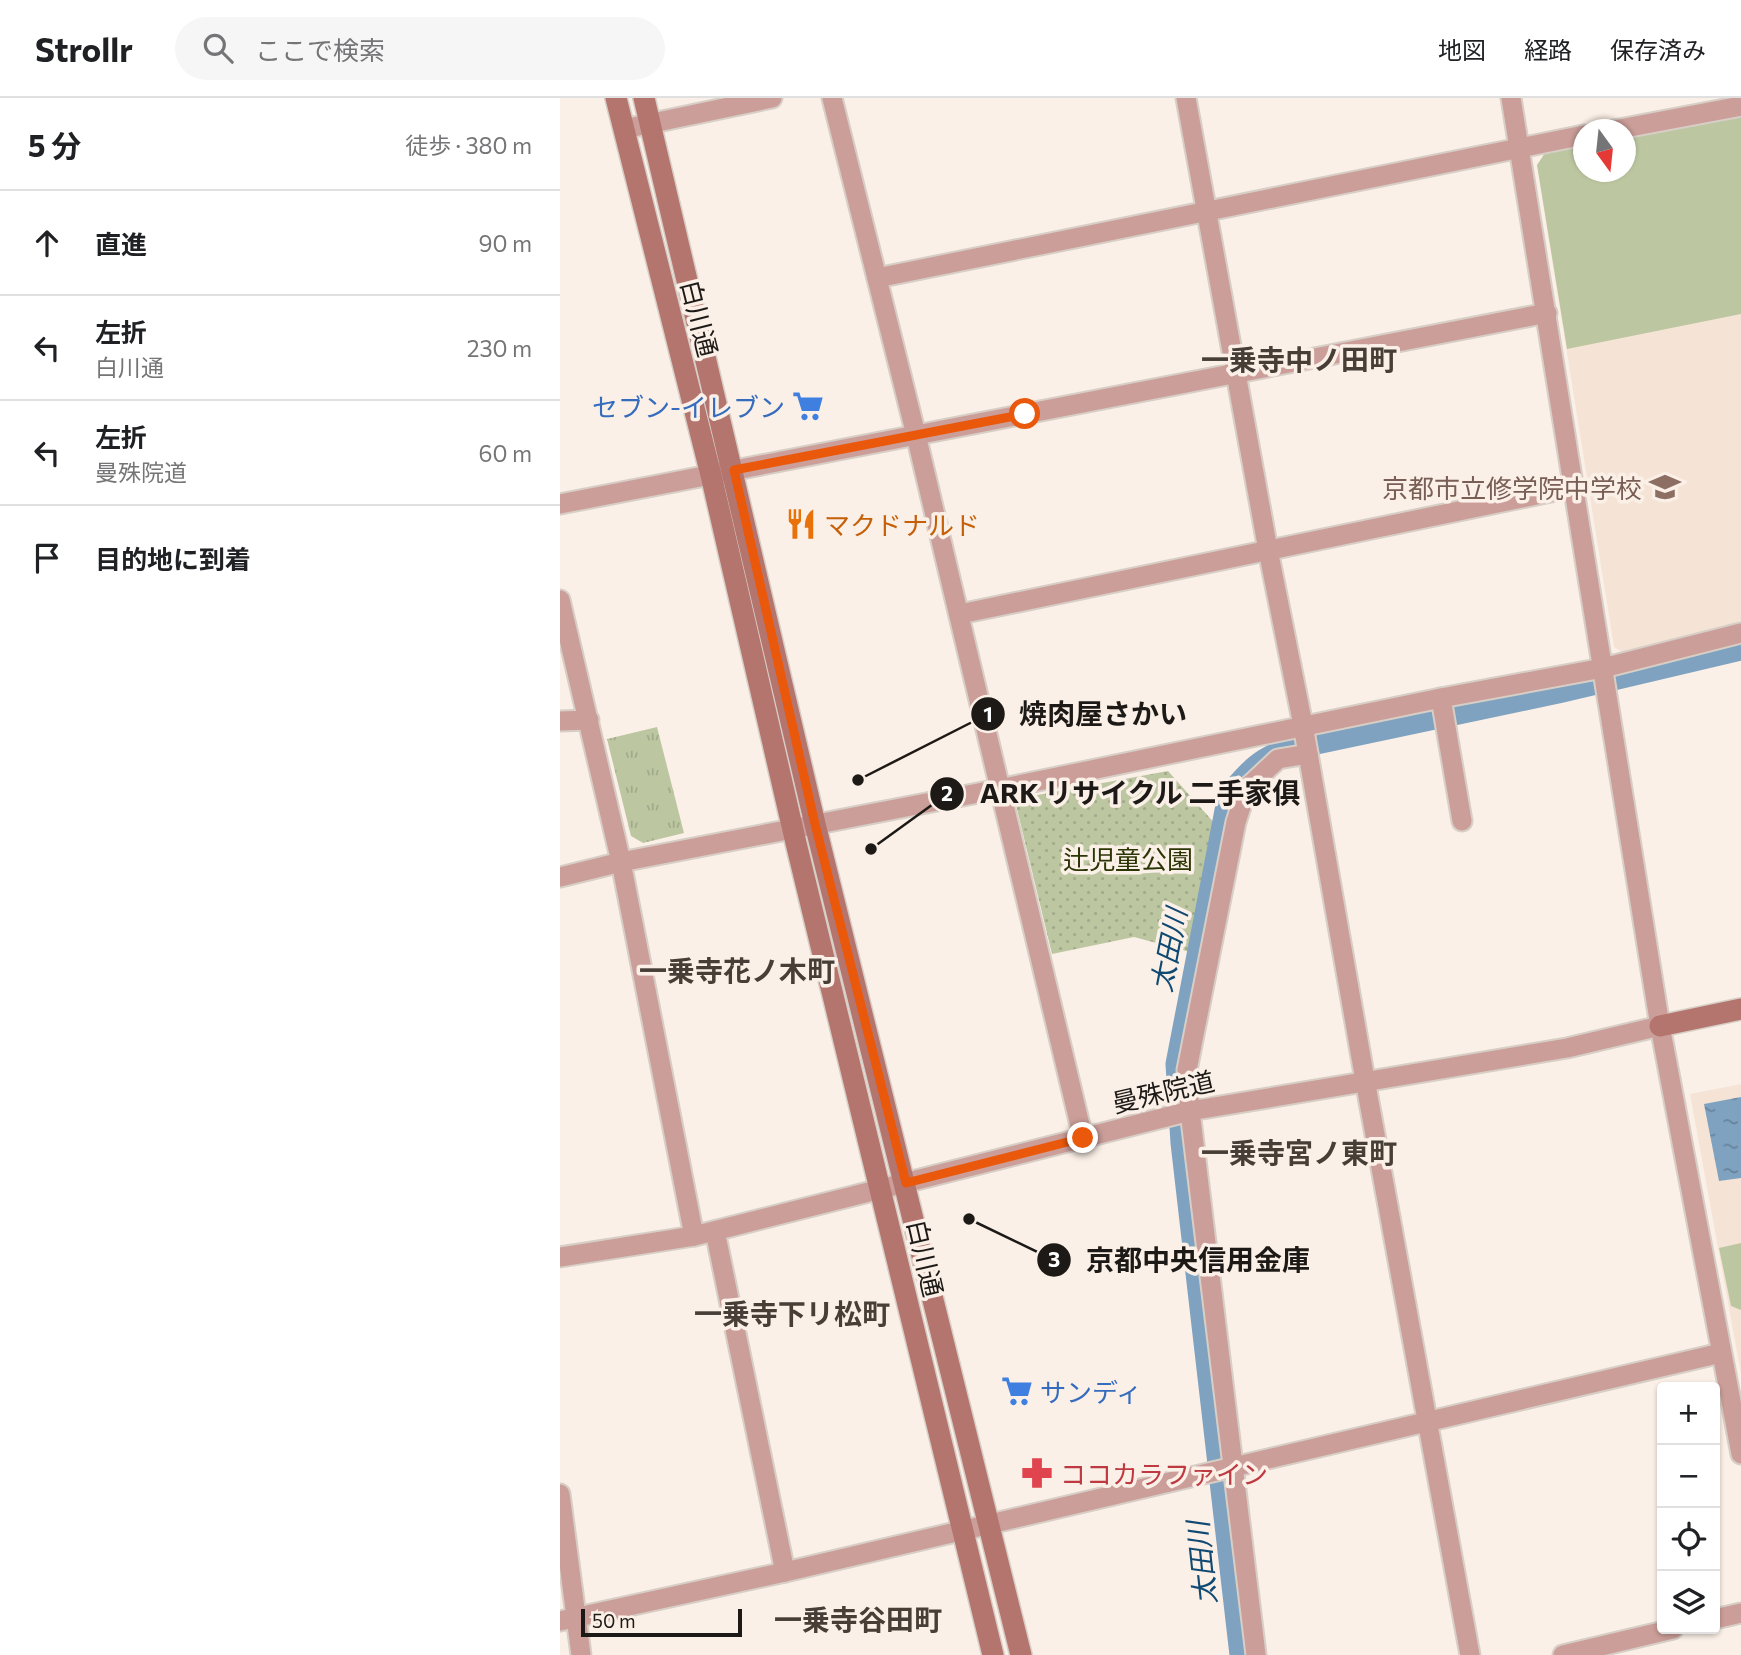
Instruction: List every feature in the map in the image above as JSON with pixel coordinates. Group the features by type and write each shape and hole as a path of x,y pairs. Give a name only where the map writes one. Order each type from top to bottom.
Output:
{"street":[{"name":"白川通","path":"616,98 711,475 793,828 993,1655"},
{"name":"白川通","path":"644,98 734,470 815,824 1021,1655"},
{"path":"624,129 772,98"},
{"path":"832,98 960,614 1083,1138"},
{"path":"1186,98 1268,550 1306,742 1470,1655"},
{"path":"1511,98 1660,1026 1741,1454"},
{"path":"1636,126 1741,106"},
{"path":"877,278 1573,137"},
{"path":"560,505 1547,313"},
{"path":"960,614 1575,487"},
{"path":"560,600 621,862 694,1236"},
{"path":"560,877 621,862 999,789 1306,742 1443,710 1605,679 1741,633"},
{"path":"1443,710 1462,821"},
{"path":"560,721 589,720"},
{"path":"1256,1655 1225,1470 1182,1113 1187,1070 1236,822 1247,788 1279,759 1306,742"},
{"name":"曼殊院道","path":"560,1257 694,1236 1182,1113 1567,1048 1741,1009"},
{"path":"715,1231 785,1572"},
{"path":"568,1620 988,1525 1721,1353"},
{"path":"560,1494 568,1620 581,1655"},
{"path":"1720,1618 1741,1613"},
{"path":"1563,1655 1657,1633"}],"shaded area":[{"name":"京都市立修学院中学校","path":"1741,116 1741,625 1624,653 1614,647 1537,165 1545,153 1573,148 1573,182 1636,182 1636,136"},
{"path":"1741,1084 1741,1374 1690,1094"}],"green space":[{"path":"1741,116 1741,314 1567,349 1537,165 1545,153 1573,148 1573,182 1636,182 1636,136"},
{"path":"657,727 684,833 643,843 631,836 607,739"},
{"name":"辻児童公園","path":"1168,771 1217,826 1190,952 1134,937 1052,954 1016,805 1021,798"},
{"path":"1741,1243 1741,1310 1731,1306 1719,1248"}],"water":[{"path":"1741,1097 1741,1178 1719,1181 1704,1104"}],"waterway":[{"name":"太田川","path":"1241,1655 1182,1143 1177,1064 1229,795 1255,767 1288,749 1558,692 1741,649"}],"place":[{"name":"セブン-イレブン","path":"808,406"},
{"name":"京都市立修学院中学校","path":"1665,487"},
{"name":"マクドナルド","path":"801,524"},
{"name":"焼肉屋さかい","path":"858,780"},
{"name":"ARK リサイクル 二手家俱","path":"871,849"},
{"name":"京都中央信用金庫","path":"969,1219"},
{"name":"サンディ","path":"1017,1391"},
{"name":"ココカラファイン","path":"1037,1473"}],"district":[{"name":"一乗寺中ノ田町","path":"1299,359"},
{"name":"一乗寺花ノ木町","path":"737,970"},
{"name":"一乗寺宮ノ東町","path":"1299,1152"},
{"name":"一乗寺下リ松町","path":"792,1313"},
{"name":"一乗寺谷田町","path":"858,1619"}],"route":[{"path":"1025,414 734,470 815,824 906,1183 1083,1138"}]}
